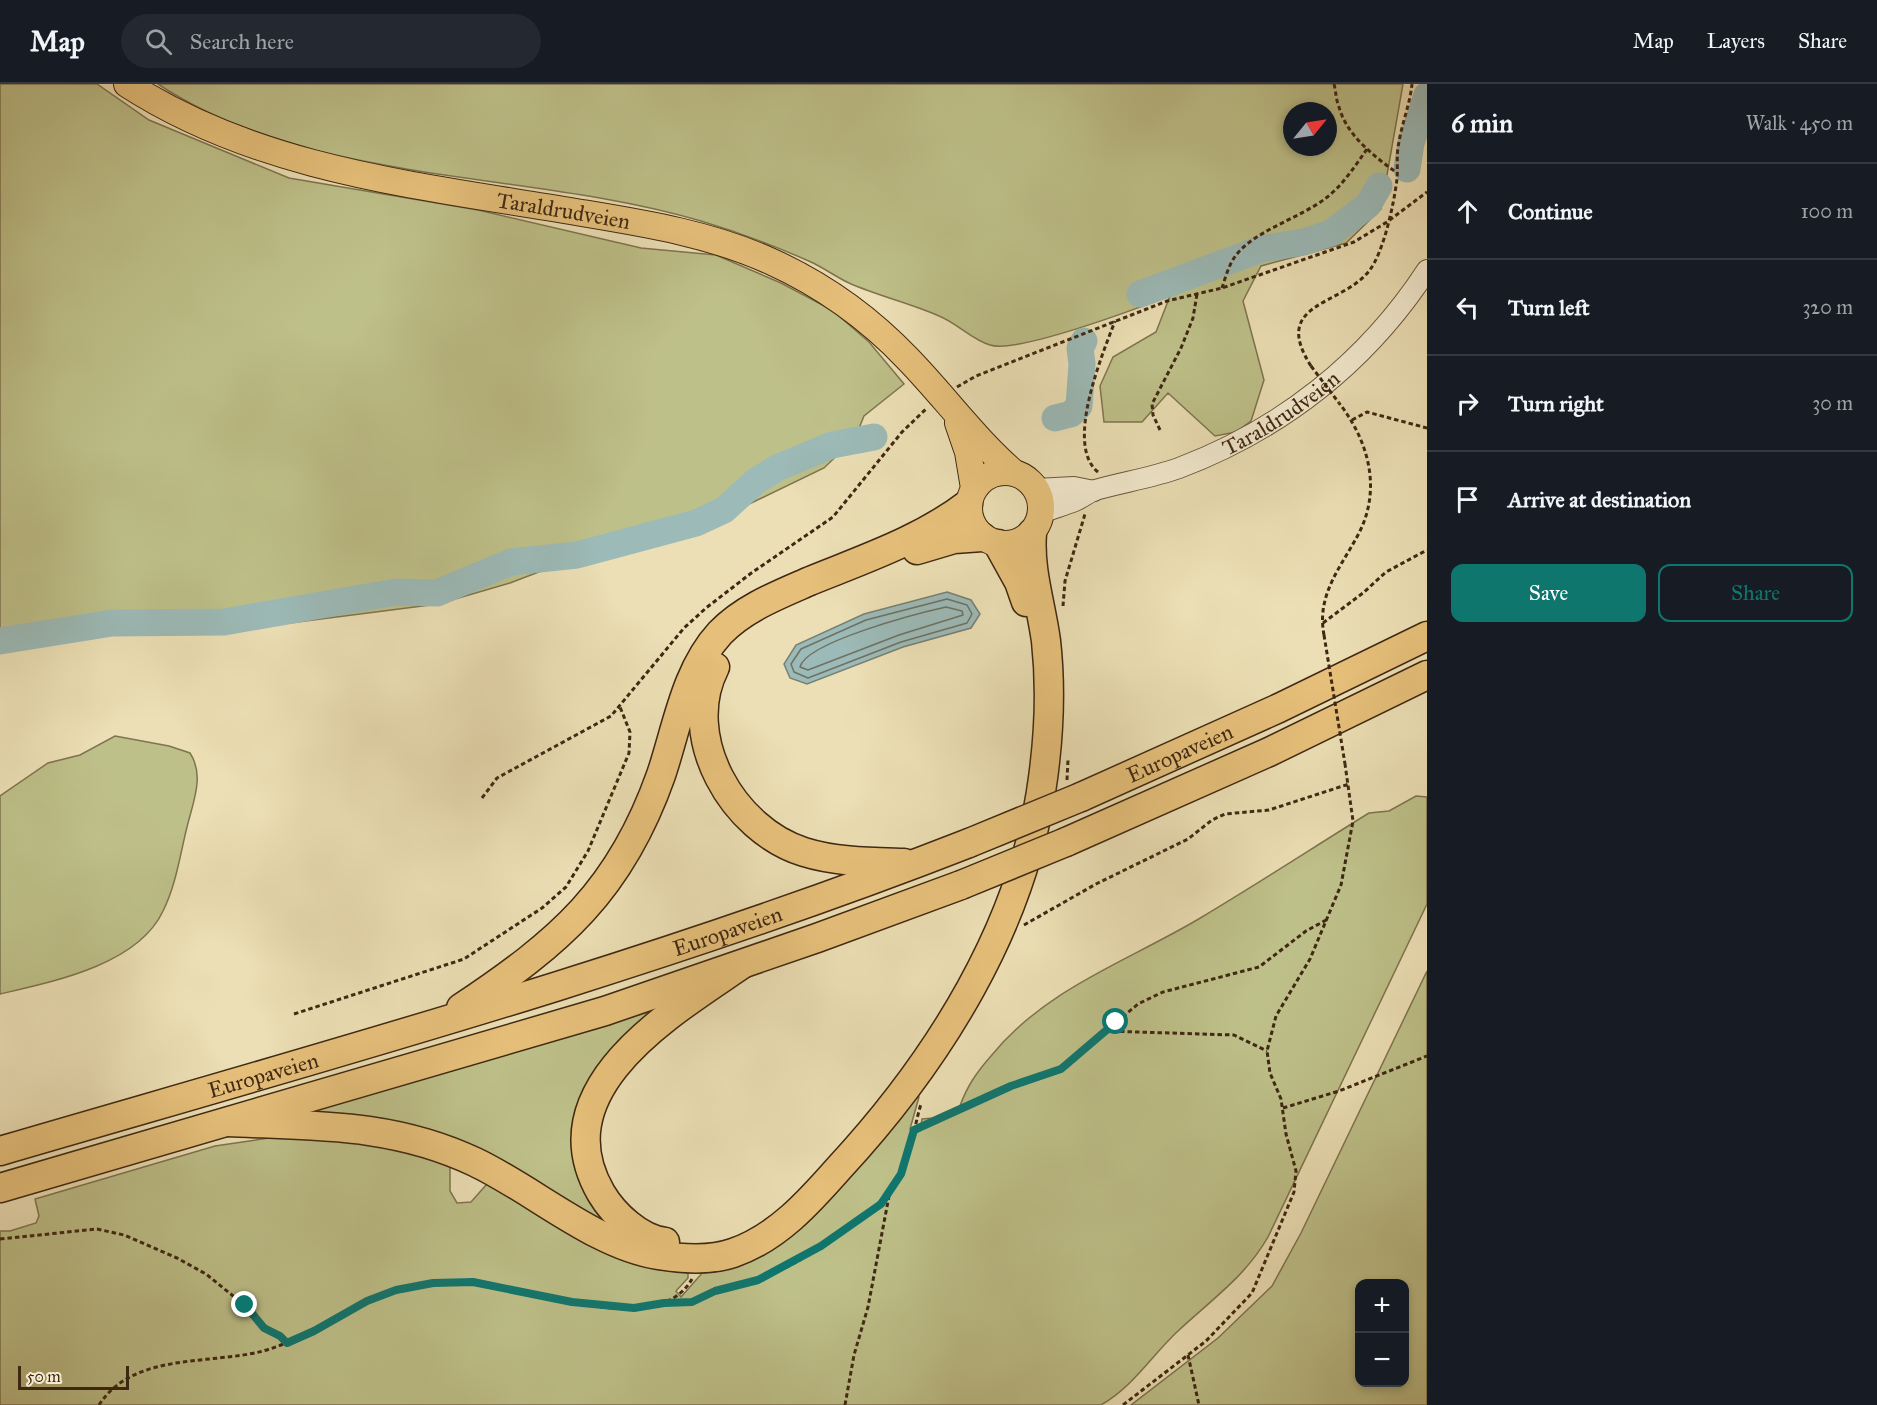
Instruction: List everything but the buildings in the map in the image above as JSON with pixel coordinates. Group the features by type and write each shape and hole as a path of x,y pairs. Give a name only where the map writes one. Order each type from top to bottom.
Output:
{"highway":[{"path":"435,1025 538,954 574,922 605,887 647,812 691,683 708,648 720,633 734,620 768,600 921,534 971,496"},
{"path":"227,1122 336,1125 395,1134 426,1142 503,1176 615,1241 657,1255 698,1259 731,1254 765,1237 784,1224 807,1204 861,1145 911,1081 979,971 1012,901 1033,836 1048,728 1046,645 1033,576 1036,512"},
{"path":"741,965 663,1018 635,1042 601,1089 589,1120 588,1152 591,1169 606,1201 639,1231 658,1241 681,1244 698,1252 733,1246 765,1228 803,1196 844,1154 923,1052 942,1022 987,937 1027,822 1038,719 1036,642 1030,615 1020,582 990,540 969,536 937,543 775,611 750,627 729,645 720,656 706,690 704,726 712,760 730,796 761,828 780,842 820,856 847,861 915,864"},
{"name":"Europaveien","path":"0,1151 435,1025 732,931 915,864 1081,797 1246,723 1427,636"},
{"name":"Europaveien","path":"0,1188 605,1011 741,965 961,885 1066,842 1258,757 1427,675"}],"main road":[{"name":"Taraldrudveien","path":"127,84 196,122 252,144 321,166 436,190 658,226 749,252 806,279 862,317 908,359 955,414 1013,472"},
{"name":"Taraldrudveien","path":"955,414 968,452 971,496"},
{"path":"1013,472 1030,482 1036,512 1016,543 990,540 971,522 971,496 991,474 1013,472"}],"street":[{"name":"Taraldrudveien","path":"1036,512 1094,491 1132,483 1191,463 1242,440 1302,404 1336,377 1368,346 1395,316 1427,270"}],"path":[{"path":"1334,84 1341,114 1351,131 1367,149 1397,173"},
{"path":"1123,1405 1212,1335 1252,1293 1297,1181 1282,1108 1270,1073 1267,1052 1276,1016 1310,959 1328,919 1341,885 1351,844 1353,821 1349,784 1323,622 1326,593 1360,532 1368,504 1369,465 1363,439 1352,420 1311,366 1299,344 1298,336 1303,319 1312,309 1356,283 1370,271 1379,253 1397,173 1398,143 1412,84"},
{"path":"1221,288 1234,258 1262,233 1287,223 1326,198 1344,182 1367,149"},
{"path":"956,388 976,376 1167,301 1221,288 1354,242 1387,222 1427,192"},
{"path":"1160,430 1153,415 1152,404 1181,348 1193,318 1197,294"},
{"path":"1072,558 1094,491 1102,477 1091,464 1085,446 1084,429 1094,379 1115,321"},
{"path":"482,798 497,778 582,733 620,707 677,636 706,608 750,574 833,517 902,432 927,408"},
{"path":"1352,420 1367,412 1427,428"},
{"path":"1323,622 1364,593 1386,572 1427,550"},
{"path":"294,1014 464,959 542,908 566,887 588,851 629,753 630,732 620,707"},
{"path":"1019,927 1096,884 1188,839 1212,820 1225,814 1269,810 1349,784"},
{"path":"99,1405 119,1383 146,1371 253,1353 287,1343 314,1331 367,1301 396,1290 433,1283 473,1282 603,1306 641,1308 664,1303 692,1302 715,1291 764,1278 848,1228 881,1204 890,1192 905,1162 914,1130 1011,1086 1061,1069 1138,1004 1149,998 1259,967 1306,931 1328,919"},
{"path":"1104,1031 1234,1035 1267,1052"},
{"path":"1282,1108 1339,1091 1427,1056"},
{"path":"845,1405 854,1355 868,1307 890,1192"},
{"path":"0,1239 97,1229 124,1235 177,1258 206,1274 245,1305 264,1328 280,1336 287,1343"},
{"path":"1188,1355 1199,1405"}],"green space":[{"path":"0,84 97,84 149,120 289,178 478,210 641,248 716,255 781,283 832,310 869,342 904,384 864,416 855,438 824,468 716,520 641,546 557,565 510,583 438,604 282,624 162,630 0,643"},
{"path":"158,84 1403,84 1381,209 1346,243 1261,266 1243,301 1264,380 1251,421 1236,432 1215,436 1168,393 1142,422 1104,422 1100,386 1113,357 1156,332 1170,296 1050,337 1004,346 990,345 939,316 849,283 811,262 770,245 701,221 634,204 423,172 352,159 284,142 219,117"},
{"path":"115,736 169,746 190,753 197,771 196,789 177,870 163,911 151,930 114,958 68,977 0,994 0,796 48,763 80,755"},
{"path":"1416,796 1427,797 1427,904 1268,1237 1238,1276 1178,1331 1133,1380 1101,1405 0,1405 0,1231 10,1231 36,1223 39,1216 35,1199 215,1146 296,1134 347,1135 450,1164 450,1191 457,1203 471,1202 487,1184 683,1270 688,1273 688,1278 676,1291 681,1297 703,1272 717,1266 914,1089 919,1097 910,1129 915,1133 920,1131 922,1119 933,1118 960,1106 973,1080 991,1056 1037,1011 1063,993 1202,917 1369,813 1389,811"},
{"path":"1427,971 1427,1405 1131,1405 1218,1338 1272,1286 1301,1233"},
{"path":"666,1007 581,1135 638,1240 529,1184 307,1113"}],"water":[{"path":"947,592 971,600 980,614 971,628 903,647 807,684 790,678 784,664 796,645 864,614"}],"waterway":[{"path":"1407,169 1411,143 1427,95"},
{"path":"1140,294 1261,249 1304,242 1331,233 1368,205 1379,186"},
{"path":"1055,418 1071,414 1079,406 1082,364 1080,348 1084,341"},
{"path":"0,641 112,623 224,622 396,592 437,593 511,562 577,555 696,523 724,510 756,481 777,468 832,445 874,437"}],"route":[{"path":"245,1305 267,1331 277,1334 287,1343 314,1331 367,1301 396,1290 422,1284 473,1282 559,1300 603,1306 634,1308 664,1303 692,1302 715,1291 764,1278 821,1246 881,1204 901,1174 914,1130 1027,1079 1061,1069 1078,1057 1116,1022"}]}
